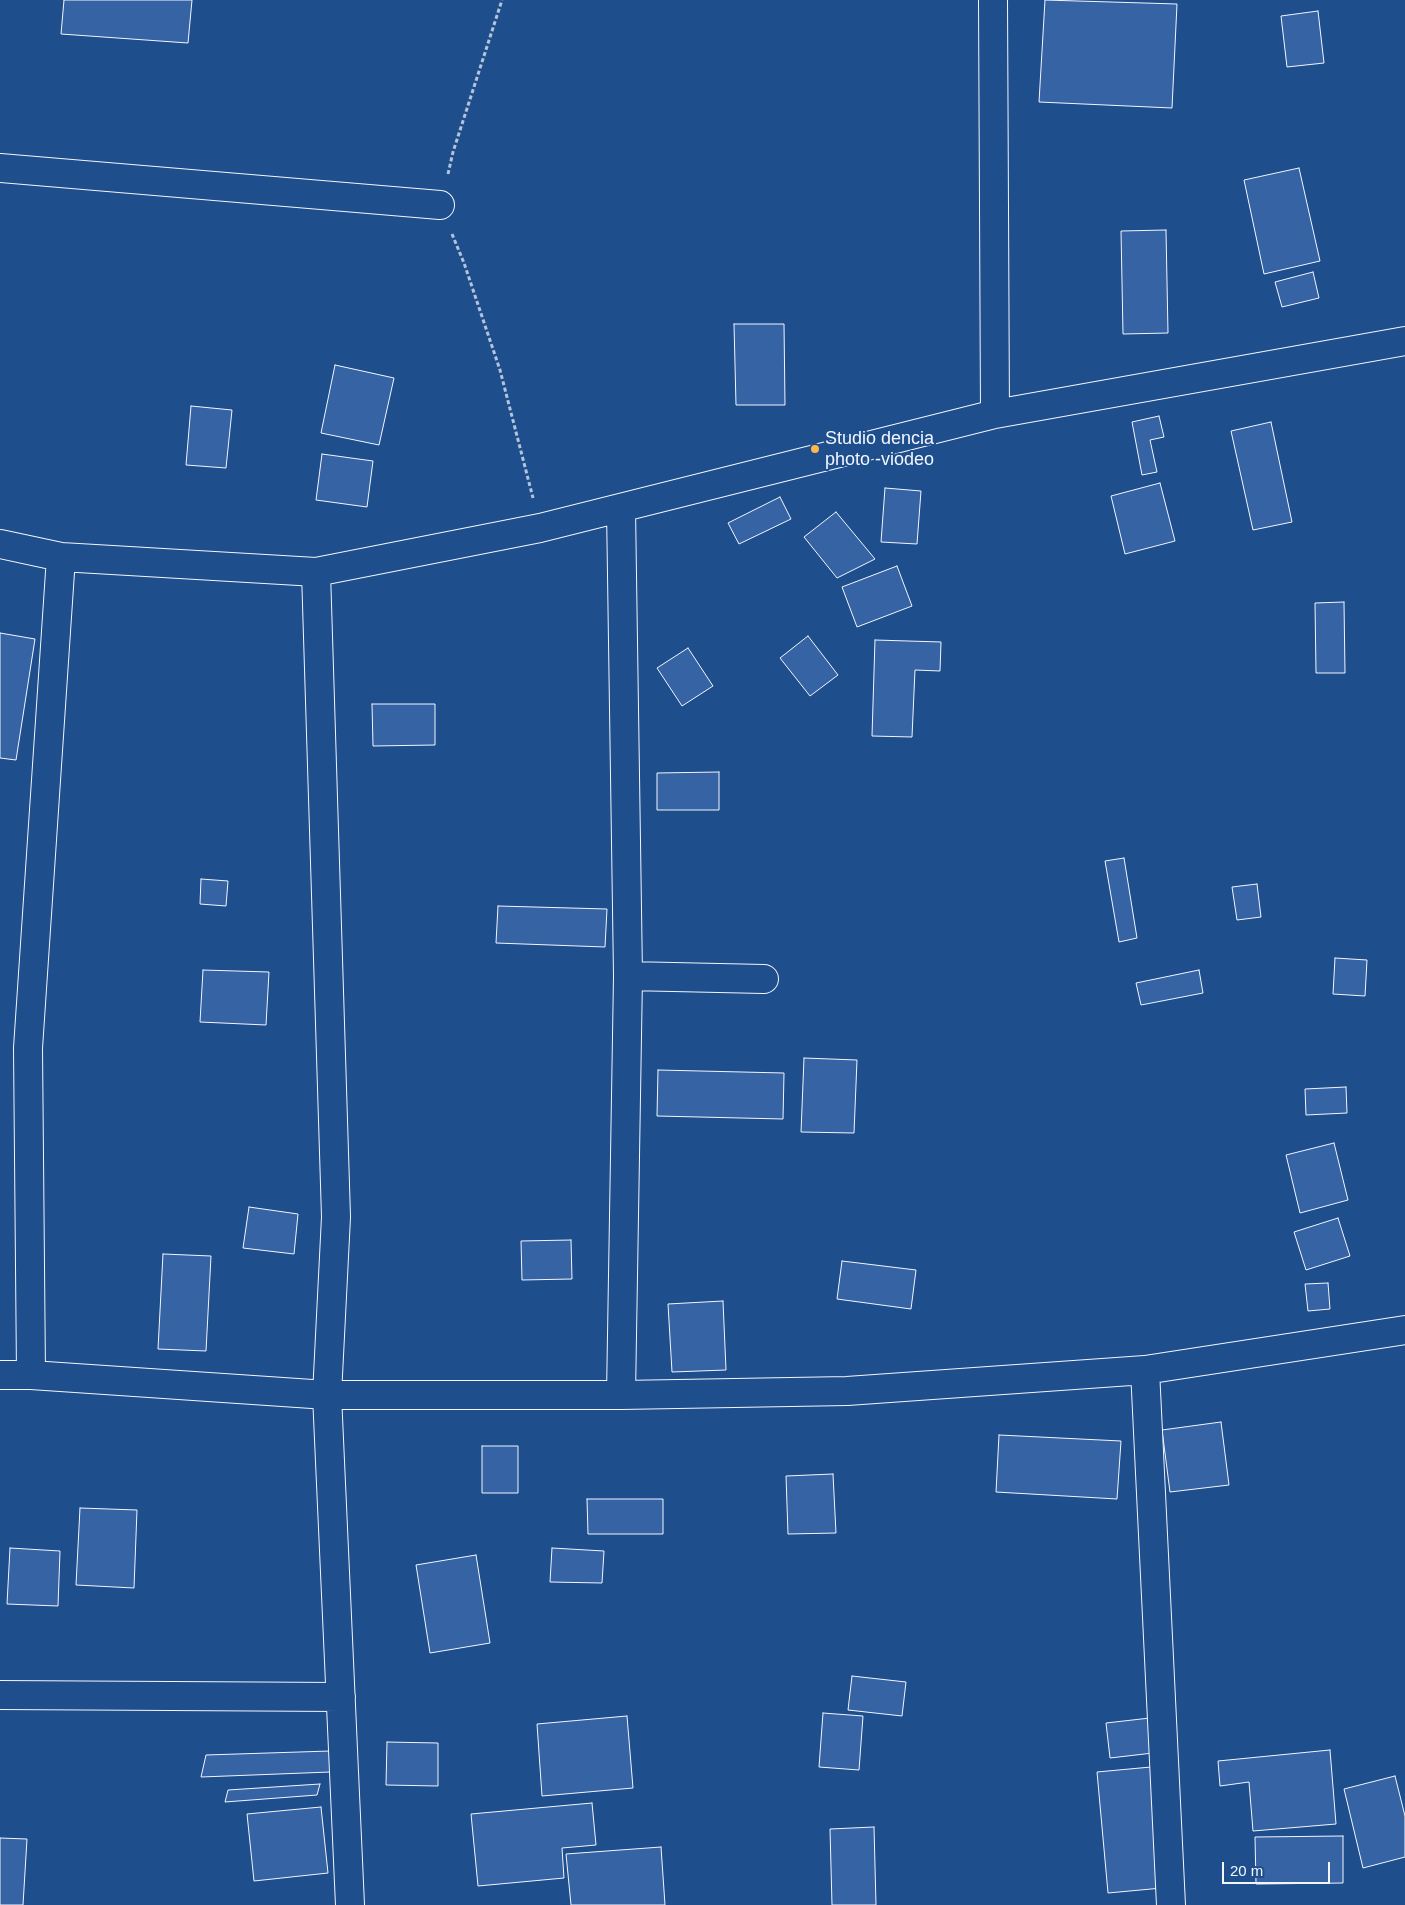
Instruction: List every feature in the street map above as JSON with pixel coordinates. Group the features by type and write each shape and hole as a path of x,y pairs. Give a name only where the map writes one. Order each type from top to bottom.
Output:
{"street":[{"path":"993,0 995,414"},
{"path":"0,168 440,205"},
{"path":"0,544 61,557 316,572 540,528 995,414 1405,341"},
{"path":"621,508 628,976 621,1394"},
{"path":"31,1375 28,1048 61,557"},
{"path":"316,572 336,1217 327,1395 350,1905"},
{"path":"628,976 764,979"},
{"path":"0,1374 327,1395 846,1391 1145,1370 1405,1330"},
{"path":"1145,1370 1171,1905"},
{"path":"0,1695 341,1697"}],"path":[{"path":"502,0 453,152 440,205 464,263 500,370 540,528"}],"building":[{"path":"64,0 192,0 188,43 61,34"},
{"path":"1045,0 1177,4 1172,108 1039,102"},
{"path":"1318,11 1324,63 1287,67 1281,16"},
{"path":"1299,168 1320,261 1264,274 1244,180"},
{"path":"1166,230 1168,333 1123,334 1121,231"},
{"path":"1313,272 1319,298 1282,307 1275,282"},
{"path":"734,324 784,324 785,405 736,405"},
{"path":"335,365 394,378 379,445 321,433"},
{"path":"191,406 232,410 226,468 186,465"},
{"path":"1159,416 1164,437 1150,440 1157,472 1142,475 1132,422"},
{"path":"1271,422 1292,522 1253,530 1231,431"},
{"path":"322,454 373,461 367,507 316,500"},
{"path":"1160,483 1175,541 1125,554 1111,496"},
{"path":"885,488 921,491 917,544 881,542"},
{"path":"780,497 791,519 739,544 728,523"},
{"path":"836,512 875,559 837,578 804,537"},
{"path":"897,566 912,606 857,627 842,587"},
{"path":"1344,602 1345,673 1316,673 1315,603"},
{"path":"0,633 35,639 16,760 0,758"},
{"path":"808,636 838,675 810,696 780,658"},
{"path":"875,640 941,642 940,671 915,670 912,737 872,736"},
{"path":"688,648 713,686 682,706 657,668"},
{"path":"372,704 435,704 435,745 373,746"},
{"path":"719,772 719,810 657,810 657,773"},
{"path":"1124,858 1137,938 1119,942 1105,861"},
{"path":"201,879 228,881 226,906 200,904"},
{"path":"1257,884 1261,917 1237,920 1232,887"},
{"path":"498,906 607,909 605,947 496,943"},
{"path":"1335,958 1367,960 1365,996 1333,994"},
{"path":"203,970 269,972 266,1025 200,1022"},
{"path":"1199,970 1203,993 1141,1005 1136,983"},
{"path":"804,1058 857,1060 854,1133 801,1132"},
{"path":"658,1070 784,1073 783,1119 657,1116"},
{"path":"1346,1087 1347,1113 1306,1115 1305,1089"},
{"path":"1334,1143 1348,1200 1300,1213 1286,1155"},
{"path":"249,1207 298,1214 294,1254 243,1248"},
{"path":"1338,1218 1350,1256 1306,1270 1294,1232"},
{"path":"571,1240 572,1279 522,1280 521,1241"},
{"path":"163,1254 211,1256 206,1351 158,1349"},
{"path":"842,1261 916,1270 911,1309 837,1299"},
{"path":"1328,1283 1330,1309 1308,1311 1305,1284"},
{"path":"723,1301 726,1370 672,1372 668,1304"},
{"path":"1221,1422 1229,1485 1170,1492 1162,1430"},
{"path":"999,1435 1121,1441 1117,1499 996,1492"},
{"path":"482,1446 518,1446 518,1493 482,1493"},
{"path":"833,1474 836,1533 788,1534 786,1476"},
{"path":"587,1499 663,1499 663,1534 588,1534"},
{"path":"80,1508 137,1510 134,1588 76,1585"},
{"path":"10,1548 60,1551 58,1606 7,1604"},
{"path":"552,1548 604,1551 602,1583 550,1582"},
{"path":"476,1555 490,1643 430,1653 416,1565"},
{"path":"852,1676 906,1682 902,1716 848,1710"},
{"path":"823,1713 863,1716 859,1770 819,1767"},
{"path":"627,1716 633,1788 542,1796 537,1724"},
{"path":"1150,1718 1153,1753 1110,1758 1106,1723"},
{"path":"387,1742 438,1743 438,1786 386,1785"},
{"path":"1330,1750 1336,1824 1253,1831 1249,1782 1220,1786 1218,1761"},
{"path":"330,1751 330,1772 201,1777 206,1755"},
{"path":"1151,1767 1162,1888 1108,1893 1097,1772"},
{"path":"1395,1776 1405,1816 1405,1857 1363,1868 1344,1789"},
{"path":"320,1784 317,1795 225,1802 228,1790"},
{"path":"592,1803 596,1845 562,1848 564,1878 478,1886 471,1814"},
{"path":"321,1807 328,1873 254,1881 247,1814"},
{"path":"874,1827 876,1905 832,1905 830,1829"},
{"path":"1343,1836 1343,1883 1256,1884 1255,1837"},
{"path":"0,1838 27,1839 23,1905 0,1905"},
{"path":"661,1847 665,1905 571,1905 566,1854"}],"place":[{"name":"Studio dencia photo -viodeo","path":"815,449"}]}
